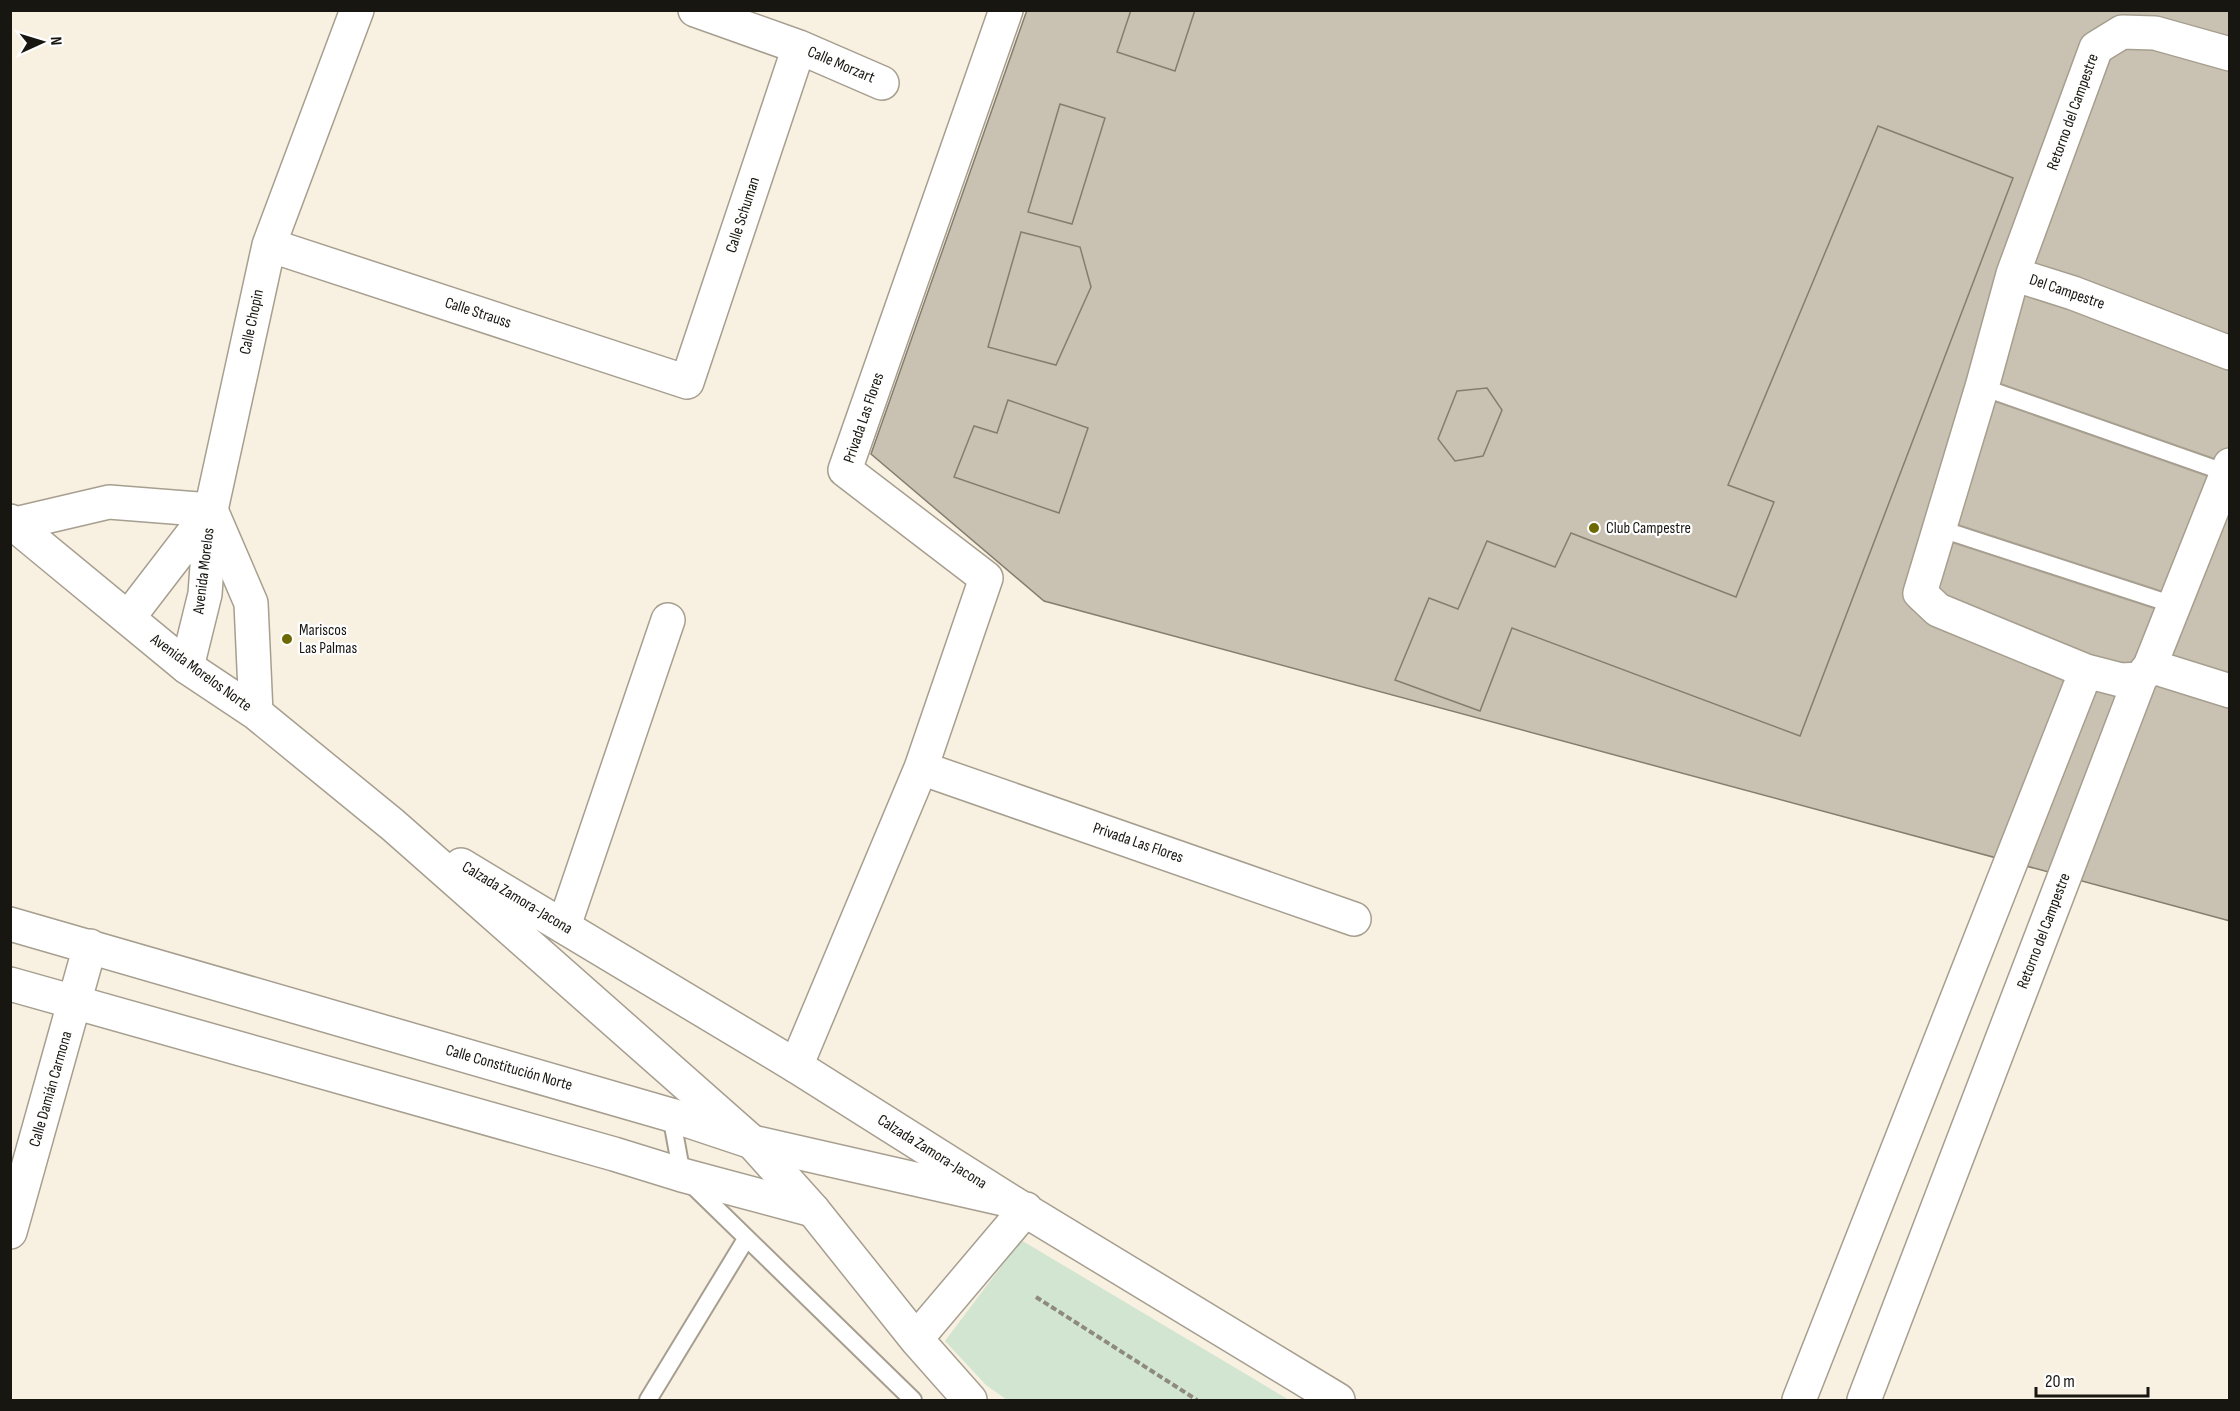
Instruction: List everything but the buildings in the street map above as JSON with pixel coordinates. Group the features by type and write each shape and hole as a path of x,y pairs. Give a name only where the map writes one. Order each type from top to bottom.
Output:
{"street":[{"name":"Calle Chopin","path":"128,618 211,510 269,245 357,10"},
{"name":"Calle Morzart","path":"695,10 799,47 882,83"},
{"name":"Privada Las Flores","path":"796,1066 921,768 986,578 845,470 1006,10"},
{"name":"Retorno del Campestre","path":"2013,274 2097,48 2122,32 2155,33 2229,54"},
{"name":"Calle Schuman","path":"687,382 799,47"},
{"name":"Calle Strauss","path":"269,245 687,382"},
{"name":"Del Campestre","path":"2229,353 2073,293 2013,274 1982,387 1920,593 1938,610 2086,671 2121,680 2145,673 2229,691"},
{"name":"Retorno del Campestre","path":"1864,1401 2145,673 2228,469"},
{"path":"13,522 109,502 211,510 251,603 256,713"},
{"name":"Avenida Morelos","path":"187,667 205,594 211,510"},
{"name":"Avenida Morelos Norte","path":"13,522 187,667 256,713 393,825"},
{"path":"564,926 668,620"},
{"path":"1799,1401 2086,671"},
{"name":"Privada Las Flores","path":"921,768 1354,919"},
{"name":"Calzada Zamora-Jacona","path":"393,825 796,1066 1338,1401"},
{"name":"Calzada Zamora-Jacona","path":"393,825 752,1142 813,1210 916,1339 970,1401"},
{"name":"Calle Constitución Norte","path":"10,924 671,1115 752,1142 1018,1205"},
{"name":"Calle Damián Carmona","path":"10,1232 90,946"},
{"path":"10,984 813,1210"},
{"path":"916,1339 1018,1205"}],"lane":[{"path":"1982,387 2228,469"},
{"path":"1938,528 2174,605"},
{"path":"671,1115 682,1175 913,1401"},
{"path":"648,1401 746,1239"}],"path":[{"path":"1036,1296 1197,1401"}],"green space":[{"path":"1021,1240 1289,1400 1007,1400 986,1385 945,1341"}],"place":[{"name":"Club Campestre","path":"1594,528"},
{"name":"Mariscos Las Palmas","path":"287,639"}]}
